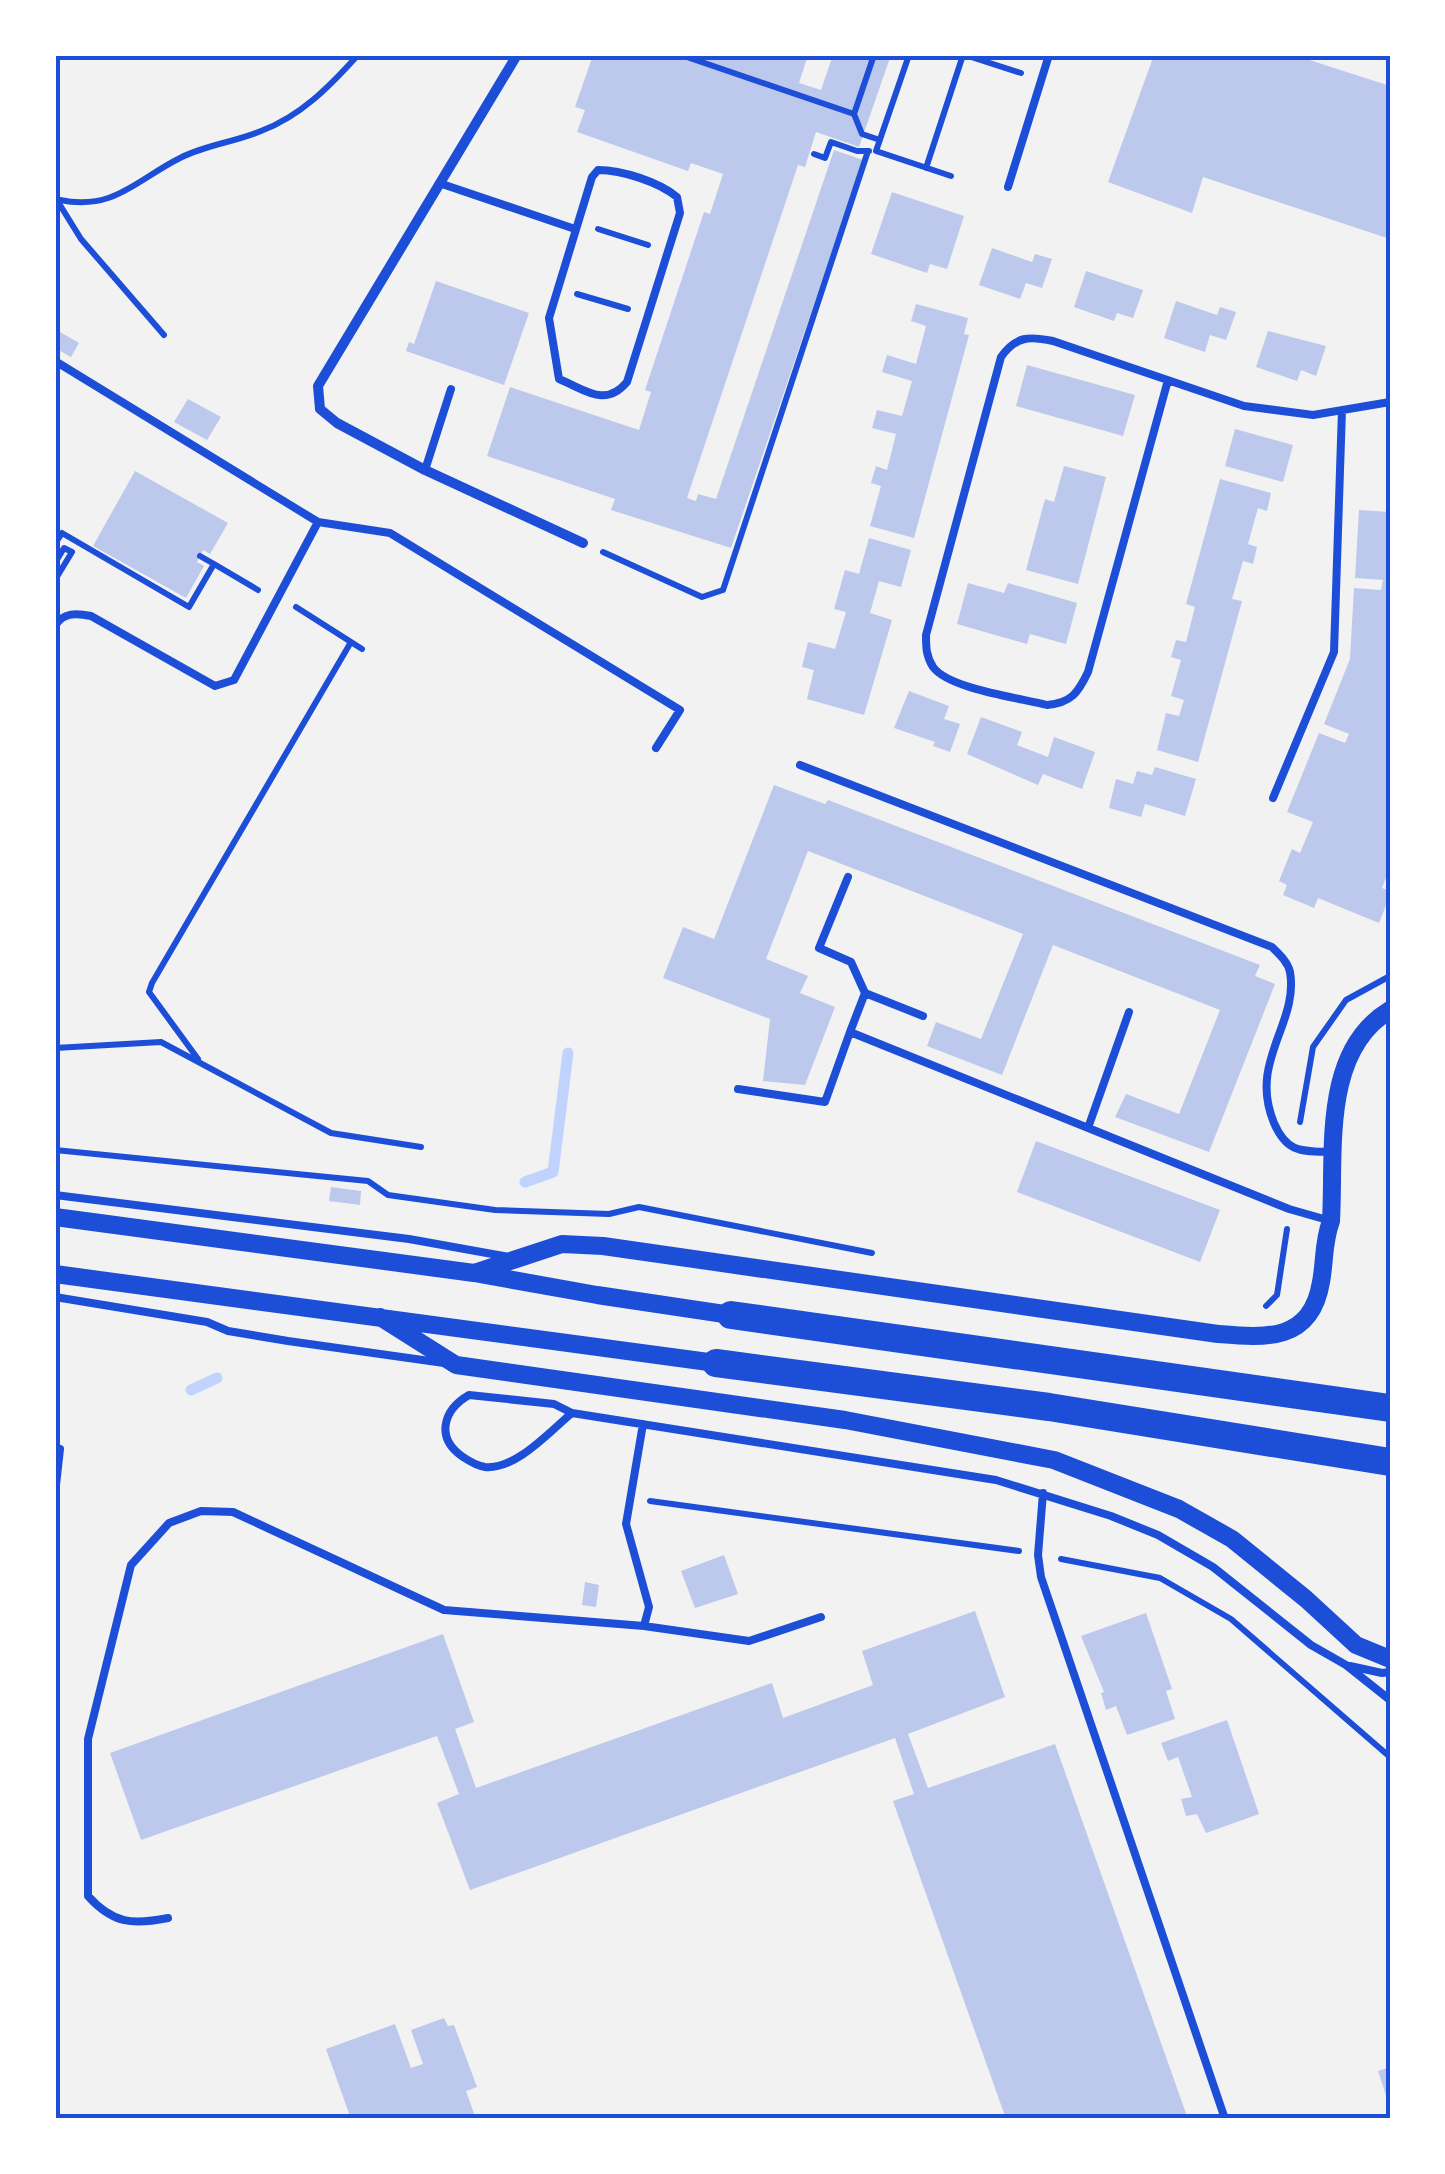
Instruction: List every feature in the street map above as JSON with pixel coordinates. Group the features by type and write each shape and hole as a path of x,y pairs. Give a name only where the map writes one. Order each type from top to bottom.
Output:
{"highway":[{"path":"731,1315 1390,1408"},
{"path":"716,1363 1049,1407 1390,1462"}],"street":[{"path":"517,55 318,386 320,408 337,423 425,470 583,543"},
{"path":"474,1272 562,1244 603,1246 1260,1338 1282,1334 1299,1326 1313,1308 1321,1284 1325,1238 1331,1221 1336,1108 1342,1069 1356,1041 1377,1017 1390,1010"},
{"path":"55,1217 474,1272 598,1296 731,1315"},
{"path":"55,1274 716,1363"},
{"path":"380,1317 456,1365 845,1420 1054,1460 1180,1509 1219,1532 1306,1599 1356,1645 1390,1659"}],"lane":[{"path":"1008,188 1049,55"},
{"path":"598,170 613,170 670,190 678,197 680,213 668,252 628,382 618,394 602,397 559,378 550,318 576,226 592,177 598,170"},
{"path":"439,183 576,226"},
{"path":"1168,380 1088,672 1078,694 1062,704 1047,704 952,682 935,670 926,652 926,636 1001,357 1010,344 1028,336 1053,341 1168,380 1244,406 1313,414 1390,402"},
{"path":"55,360 318,522 390,534 680,710 656,748"},
{"path":"425,470 451,388"},
{"path":"1273,798 1334,652 1342,410"},
{"path":"55,626 59,619 76,613 91,616 215,686 227,685 234,680 318,522"},
{"path":"800,765 1272,947 1290,967 1291,989 1266,1074 1266,1103 1280,1138 1296,1150 1335,1152"},
{"path":"848,876 819,948 851,962 865,992 924,1016"},
{"path":"738,1089 825,1102 865,992"},
{"path":"1088,1128 1129,1012"},
{"path":"850,1032 1289,1210 1331,1221"},
{"path":"55,1195 408,1239 518,1258"},
{"path":"55,1298 207,1322 288,1341 456,1365"},
{"path":"572,1414 505,1463 484,1467 454,1450 446,1438 445,1420 452,1404 469,1395 554,1404 572,1414 978,1477 1043,1493 1158,1536 1200,1559 1390,1700"},
{"path":"643,1424 626,1524 650,1607 644,1626"},
{"path":"55,1448 60,1449 55,1494"},
{"path":"1043,1493 1038,1555 1041,1577 1226,2119"},
{"path":"168,1918 139,1924 103,1913 88,1896 88,1739 131,1565 169,1524 201,1511 234,1512 444,1610 644,1626 749,1641 821,1617"},
{"path":"1346,1665 1390,1672"}],"path":[{"path":"57,199 82,205 116,197 182,157 264,131 320,96 358,55"},
{"path":"681,55 854,114"},
{"path":"874,55 854,114 862,134 880,140"},
{"path":"583,543 702,598 723,590 872,151 880,140 909,55"},
{"path":"926,168 964,55 1041,80"},
{"path":"814,154 825,158 831,142 951,176"},
{"path":"57,199 81,239 164,335"},
{"path":"576,226 668,252"},
{"path":"558,288 648,315"},
{"path":"55,544 62,533 189,607 214,564"},
{"path":"55,563 64,548 72,552 55,580"},
{"path":"200,556 276,601"},
{"path":"292,605 362,649"},
{"path":"198,1059 149,992 152,982 351,642"},
{"path":"55,1048 161,1042 331,1134 421,1147"},
{"path":"55,1150 368,1180 388,1195 495,1210 610,1214 639,1207 880,1255"},
{"path":"1251,1314 1277,1295 1287,1228"},
{"path":"642,1501 690,1504 1016,1551"},
{"path":"1064,1560 1160,1578 1230,1619 1390,1757"}],"building":[{"path":"593,55 808,55 799,83 821,90 833,55 891,55 859,147 816,132 805,167 798,165 687,498 696,501 698,494 716,499 834,150 863,160 731,548 611,510 615,499 487,456 510,387 639,430 651,392 645,390 704,212 710,214 723,174 691,163 688,171 577,132 585,110 575,107"},
{"path":"1154,55 1294,55 1390,86 1390,239 1203,177 1192,213 1108,182"},
{"path":"892,192 964,216 947,269 930,264 927,273 871,254"},
{"path":"992,248 1032,262 1035,254 1052,259 1042,288 1026,283 1020,299 979,285"},
{"path":"1086,271 1143,290 1133,318 1117,313 1114,321 1074,307"},
{"path":"436,281 529,313 504,385 406,351 409,342 414,344"},
{"path":"1176,301 1217,315 1220,307 1236,312 1226,340 1210,335 1205,352 1164,338"},
{"path":"916,304 968,318 964,334 969,335 914,538 870,526 881,486 871,483 876,466 887,470 896,434 872,428 877,410 902,416 912,381 882,372 887,355 916,364 926,326 911,321"},
{"path":"55,329 79,343 71,357 55,348"},
{"path":"1268,331 1326,346 1316,376 1301,370 1297,381 1256,367"},
{"path":"1027,365 1135,395 1123,436 1016,406"},
{"path":"188,399 221,417 207,440 174,422"},
{"path":"1235,429 1293,445 1283,482 1225,466"},
{"path":"1064,466 1106,477 1078,584 1026,570 1045,499 1054,502"},
{"path":"135,471 228,523 210,554 203,550 197,562 204,566 186,598 93,546"},
{"path":"1220,479 1271,493 1267,511 1258,508 1248,544 1257,547 1253,564 1243,561 1232,599 1242,601 1198,762 1157,750 1166,713 1179,716 1184,700 1171,696 1181,660 1171,657 1176,640 1186,642 1195,607 1186,604"},
{"path":"1359,510 1390,512 1390,867 1382,888 1390,891 1390,895 1379,923 1318,898 1314,908 1283,895 1287,885 1279,881 1292,849 1300,853 1313,822 1287,812 1319,733 1345,743 1349,734 1324,724 1350,659 1354,588 1381,590 1383,580 1355,578"},
{"path":"869,538 911,550 901,587 879,581 870,613 892,620 864,715 807,699 814,670 802,667 808,642 835,649 846,612 834,609 845,570 859,574"},
{"path":"968,583 1004,593 1008,583 1077,603 1066,644 1030,634 1027,644 957,624"},
{"path":"909,691 949,706 944,719 960,724 950,752 933,746 935,742 894,728"},
{"path":"981,717 1022,732 1017,745 1048,757 1054,737 1095,752 1082,789 1043,774 1038,785 967,754"},
{"path":"1155,767 1196,779 1185,816 1145,804 1141,817 1109,808 1116,779 1133,784 1137,771 1152,775"},
{"path":"774,785 825,804 828,800 1260,965 1255,976 1275,984 1209,1152 1115,1117 1126,1094 1179,1114 1220,1010 1053,945 1002,1075 927,1046 936,1022 981,1039 1023,934 808,851 766,959 808,976 800,993 835,1007 805,1085 763,1081 770,1019 663,978 683,927 714,939"},
{"path":"1036,1141 1220,1210 1200,1262 1017,1192"},
{"path":"331,1187 361,1191 360,1205 329,1201"},
{"path":"724,1555 738,1594 695,1608 681,1571"},
{"path":"585,1582 599,1585 596,1607 582,1605"},
{"path":"975,1611 1005,1697 908,1734 928,1788 1055,1744 1188,2119 1006,2119 893,1801 914,1794 895,1738 470,1890 437,1803 459,1794 437,1736 141,1840 110,1753 443,1634 474,1722 455,1729 476,1788 772,1683 783,1718 873,1685 862,1651"},
{"path":"1146,1613 1172,1689 1166,1691 1175,1719 1127,1735 1116,1706 1106,1710 1101,1693 1104,1692 1081,1636"},
{"path":"1227,1720 1259,1814 1206,1833 1197,1814 1186,1816 1181,1799 1192,1797 1178,1757 1168,1761 1161,1743"},
{"path":"444,2018 448,2026 454,2025 477,2087 466,2091 476,2119 351,2119 326,2049 395,2024 411,2068 423,2064 411,2030"},
{"path":"1390,2067 1390,2105 1389,2105 1378,2071"}],"waterway":[{"path":"525,1182 553,1172 568,1053"},
{"path":"191,1390 217,1378"}]}
